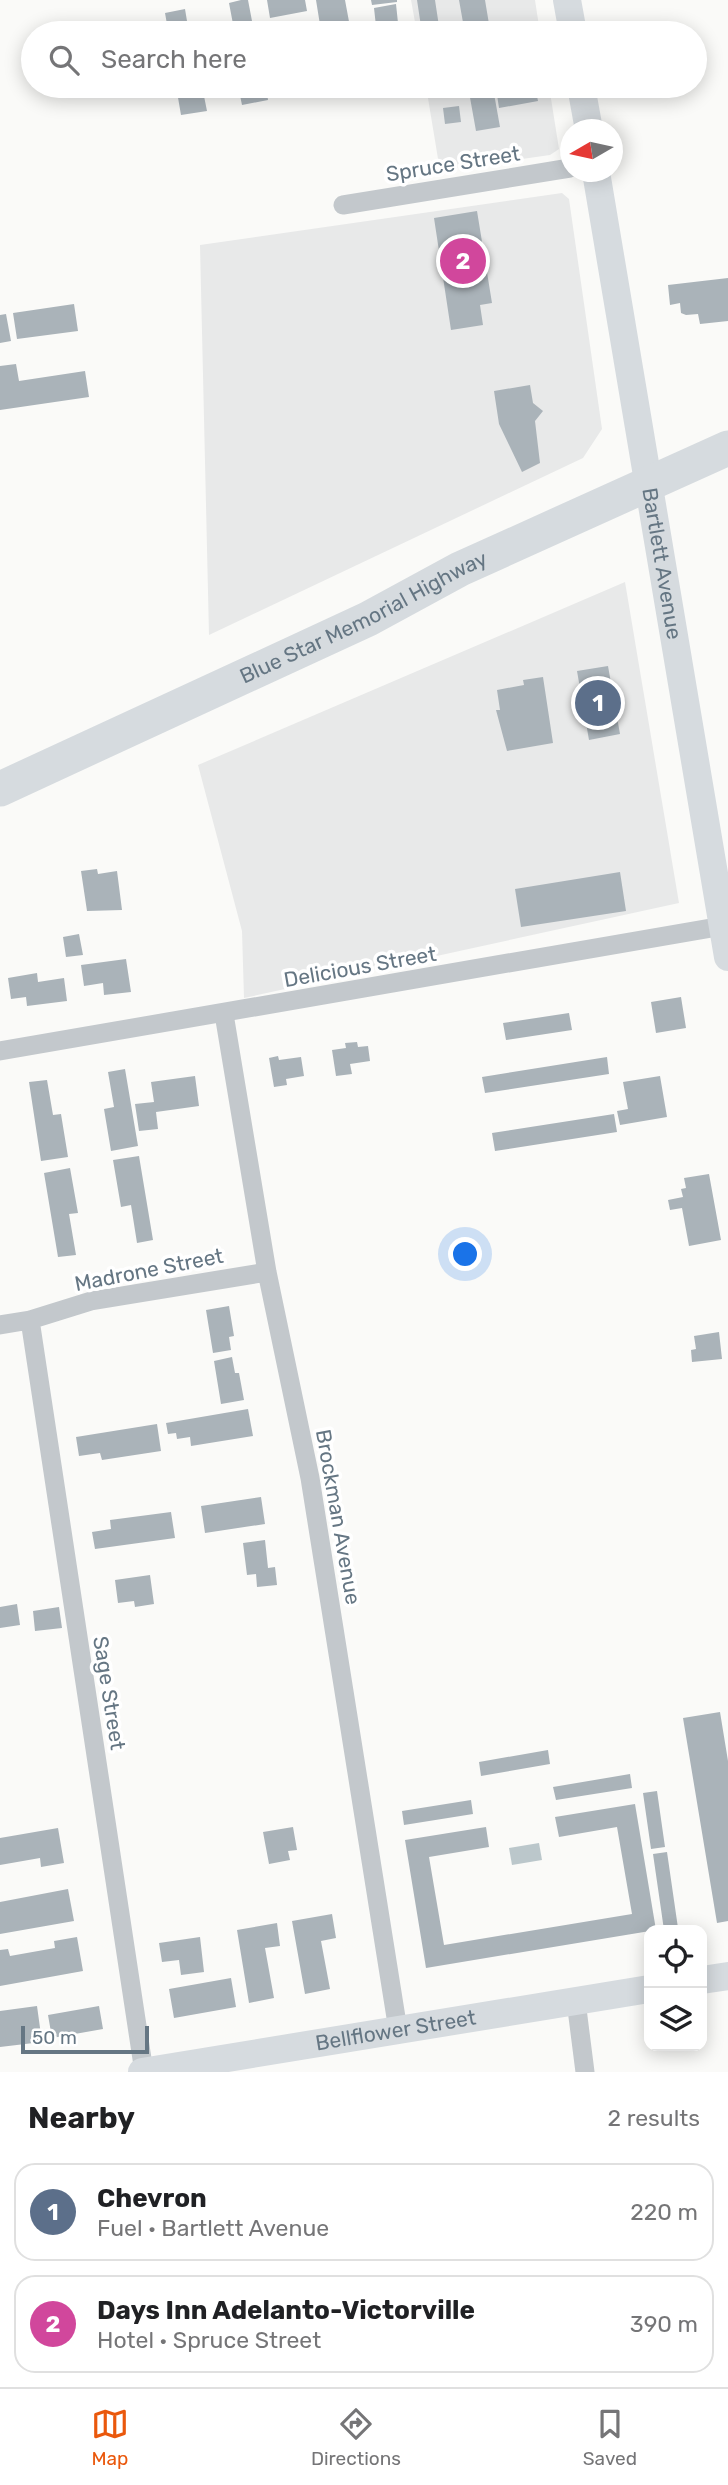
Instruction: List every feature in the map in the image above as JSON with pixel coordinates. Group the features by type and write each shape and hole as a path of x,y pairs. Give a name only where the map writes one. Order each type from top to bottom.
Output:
{"highway":[{"name":"Blue Star Memorial Highway","path":"0,789 369,619 460,569 728,449"}],"street":[{"path":"567,0 571,21"},
{"path":"583,98 587,119"},
{"name":"Spruce Street","path":"343,205 560,171"},
{"name":"Bartlett Avenue","path":"598,182 725,925 728,957"},
{"name":"Delicious Street","path":"0,1051 725,925"},
{"name":"Brockman Avenue","path":"224,1014 267,1272 310,1478 398,2030"},
{"name":"Madrone Street","path":"0,1325 30,1320 91,1301 267,1272"},
{"name":"Sage Street","path":"30,1320 143,2072"},
{"path":"707,1979 728,1976"},
{"name":"Bellflower Street","path":"143,2072 644,1990"},
{"path":"576,2001 584,2072"}],"shaded area":[{"path":"411,0 535,0 538,21 415,21"},
{"path":"428,98 551,98 559,149 550,155 440,171"},
{"path":"562,193 569,199 602,429 583,458 209,635 200,245"},
{"path":"625,582 679,903 244,998 242,931 198,765"},
{"path":"539,1843 542,1860 512,1865 509,1848"}],"building":[{"path":"248,0 252,21 232,21 229,3"},
{"path":"267,0 305,0 307,11 270,18"},
{"path":"316,0 345,0 349,21 319,21"},
{"path":"371,0 397,0 397,2 372,5"},
{"path":"417,0 435,0 438,21 420,21"},
{"path":"459,0 485,0 488,21 463,21"},
{"path":"396,4 398,21 375,21 374,8"},
{"path":"185,9 187,21 166,21 165,13"},
{"path":"178,98 204,98 207,111 181,115"},
{"path":"241,98 268,98 268,100 242,105"},
{"path":"470,98 495,98 500,127 476,131"},
{"path":"498,98 537,98 538,101 499,108"},
{"path":"459,106 461,122 445,124 443,108"},
{"path":"477,211 492,303 480,305 483,325 451,330 434,218"},
{"path":"728,278 728,321 700,324 698,314 681,313 680,303 670,305 668,285"},
{"path":"74,304 78,331 17,339 13,313"},
{"path":"6,314 11,341 0,343 0,315"},
{"path":"16,364 19,381 85,371 89,397 0,410 0,366"},
{"path":"530,385 533,403 543,411 535,421 540,463 522,472 499,424 494,391"},
{"path":"608,666 620,734 589,740 577,671"},
{"path":"543,677 553,743 507,751 496,710 500,710 497,690 524,685 523,680"},
{"path":"97,869 98,874 117,871 122,910 87,911 81,871"},
{"path":"620,872 626,911 521,927 515,889"},
{"path":"79,934 83,955 66,957 63,937"},
{"path":"126,959 131,992 104,995 103,983 84,986 81,965"},
{"path":"37,973 38,982 64,978 67,1001 27,1006 26,997 11,999 8,978"},
{"path":"681,997 686,1028 656,1033 651,1002"},
{"path":"569,1013 572,1030 506,1040 503,1023"},
{"path":"357,1042 358,1047 368,1046 370,1061 350,1064 352,1074 336,1076 332,1050 346,1048 345,1043"},
{"path":"278,1056 279,1060 301,1057 304,1076 286,1079 287,1085 274,1087 269,1058"},
{"path":"607,1057 609,1074 485,1093 482,1077"},
{"path":"125,1069 138,1146 111,1151 104,1109 114,1107 108,1072"},
{"path":"195,1076 199,1106 156,1112 158,1129 139,1131 135,1104 154,1102 151,1082"},
{"path":"660,1076 667,1117 620,1125 617,1111 628,1109 623,1082"},
{"path":"47,1080 53,1115 61,1114 68,1157 41,1161 29,1082"},
{"path":"614,1114 617,1132 495,1151 492,1133"},
{"path":"139,1156 153,1240 137,1243 131,1205 121,1207 113,1160"},
{"path":"70,1168 78,1213 69,1214 76,1255 58,1257 44,1173"},
{"path":"709,1174 721,1240 689,1246 682,1208 670,1210 668,1200 683,1197 681,1189 686,1188 684,1178"},
{"path":"229,1306 234,1336 229,1337 231,1350 213,1353 206,1310"},
{"path":"719,1332 722,1359 692,1362 691,1350 696,1349 694,1336"},
{"path":"232,1357 235,1373 239,1373 244,1400 221,1404 214,1361"},
{"path":"248,1409 253,1436 191,1446 190,1437 177,1439 176,1433 168,1434 166,1423"},
{"path":"157,1424 161,1451 102,1460 100,1453 79,1456 76,1437"},
{"path":"261,1497 265,1524 205,1533 201,1506"},
{"path":"171,1512 175,1538 95,1549 92,1532 111,1529 110,1520"},
{"path":"265,1540 268,1568 275,1567 277,1585 257,1587 256,1574 247,1575 243,1543"},
{"path":"150,1575 154,1604 135,1607 134,1601 118,1603 115,1580"},
{"path":"17,1604 20,1625 0,1628 0,1607"},
{"path":"59,1607 62,1628 35,1631 33,1611"},
{"path":"720,1712 728,1761 728,1921 717,1923 683,1718"},
{"path":"548,1750 550,1764 481,1776 479,1762"},
{"path":"630,1774 632,1788 556,1800 553,1787"},
{"path":"657,1791 665,1847 651,1849 643,1793"},
{"path":"471,1800 473,1814 404,1825 402,1811"},
{"path":"635,1804 655,1925 644,1925 644,1932 426,1968 405,1840 486,1827 489,1847 429,1857 444,1945 632,1914 617,1827 559,1837 555,1817"},
{"path":"293,1827 297,1850 288,1851 290,1860 269,1864 263,1832"},
{"path":"58,1828 64,1863 41,1867 40,1858 0,1865 0,1838"},
{"path":"667,1852 678,1925 663,1925 653,1854"},
{"path":"68,1889 74,1921 0,1934 0,1902"},
{"path":"332,1914 336,1938 321,1941 330,1989 305,1994 292,1921"},
{"path":"277,1923 280,1946 265,1948 274,1998 249,2003 237,1930"},
{"path":"77,1937 83,1971 0,1986 0,1950 8,1949 10,1956 55,1948 54,1941"},
{"path":"200,1937 204,1972 181,1975 179,1960 162,1962 159,1943"},
{"path":"231,1978 236,2007 174,2018 169,1989"},
{"path":"37,2006 42,2042 0,2047 0,2011"},
{"path":"99,2006 103,2029 52,2038 48,2015"}],"place":[{"name":"Days Inn Adelanto-Victorville","path":"463,261"},
{"name":"Chevron","path":"598,703"}]}
